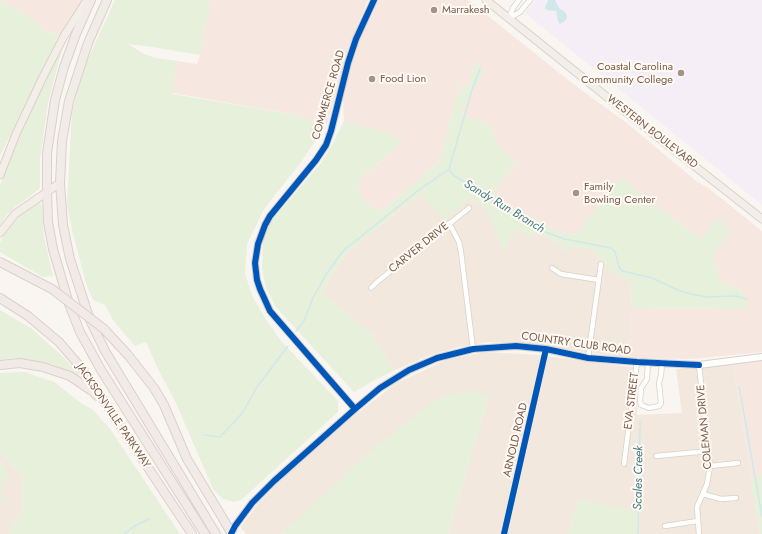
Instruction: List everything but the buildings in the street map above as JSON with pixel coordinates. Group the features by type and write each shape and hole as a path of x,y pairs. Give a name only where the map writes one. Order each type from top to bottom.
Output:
{"highway":[{"path":"91,0 76,34 64,67 55,100 47,153 48,222 55,256 69,304 80,332 101,370 205,534"},
{"path":"107,0 88,43 68,101 62,141 60,183 63,225 70,259 90,320 105,351 214,532"},
{"path":"0,262 52,289 104,329 128,355 154,388 164,405 187,459 231,534"},
{"name":"JACKSONVILLE PARKWAY","path":"0,298 28,316 59,342 84,371 192,534"},
{"path":"0,365 20,363 43,367 70,376 92,391 115,417"}],"main road":[{"path":"0,175 36,91 64,36 87,0"},
{"name":"WESTERN BOULEVARD","path":"486,0 626,113 762,218"},
{"path":"0,233 15,214 60,183"},
{"name":"COUNTRY CLUB ROAD","path":"231,534 252,503 268,486 355,409 380,388 409,370 436,358 473,348 516,346 546,349 588,358 662,364 699,365 762,357"}],"street":[{"name":"COMMERCE ROAD","path":"355,409 270,312 260,290 255,263 258,244 270,216 316,160 326,145 331,131 348,62 356,39 374,0"},
{"path":"509,18 513,8 519,0"},
{"path":"509,18 520,12 530,0"},
{"name":"CARVER DRIVE","path":"371,288 469,208"},
{"path":"449,223 459,242 461,252 473,348"},
{"path":"588,358 601,264"},
{"path":"552,268 561,274 599,280"},
{"name":"ARNOLD ROAD","path":"504,534 546,349"},
{"name":"EVA STREET","path":"624,464 637,362"},
{"path":"648,363 647,379 641,388 640,401 641,404 649,408 659,406 661,403 659,380 662,364"},
{"name":"COLEMAN DRIVE","path":"699,365 710,466 707,484 697,507 699,534"},
{"path":"656,456 709,451"},
{"path":"710,466 738,463"},
{"path":"703,494 721,499 736,498"},
{"path":"666,526 698,521"}],"shaded area":[{"path":"0,0 87,0 64,36 44,30 36,21"},
{"path":"210,0 368,0 348,49 327,124 309,121 303,116 172,93 177,61 197,64"},
{"path":"378,0 467,0 572,83 628,124 696,181 707,187 762,231 762,352 691,359 629,358 631,308 747,309 741,289 721,283 713,257 700,239 648,199 575,235 558,231 504,202 493,192 516,163 497,143 490,125 467,117 461,112 473,91 476,62 468,87 460,86 439,162 381,211 370,206 363,200 358,188 361,177 387,156 344,121 343,100 345,86 356,49"},
{"name":"Coastal Carolina Community College","path":"535,0 762,0 762,205 525,13"},
{"path":"419,195 470,198 480,204 491,216 504,253 509,237 518,228 538,231 549,237 566,251 580,246 594,252 603,260 610,270 620,277 632,282 629,358 541,345 488,342 459,347 430,355 393,371 374,336 322,293 329,279 350,250"},
{"path":"485,352 538,355 639,368 637,415 682,413 676,369 733,364 760,534 638,534 637,511 578,501 568,534 448,534 489,395 282,533 284,534 246,534 241,527 257,505 283,478 350,419 395,384 446,360"},
{"path":"762,360 762,475 751,478 733,364"},
{"path":"0,451 23,478 22,514 12,525 9,534 0,534"}],"green space":[{"path":"0,0 36,21 44,30 59,35 0,156"},
{"path":"115,0 210,0 200,55 128,44 144,54 156,58 177,61 172,94 303,116 309,121 322,123 319,135 301,162 264,209 247,244 245,273 252,296 269,324 282,342 338,401 338,412 241,500 234,502 223,499 213,489 176,403 146,342 135,346 113,320 105,305 93,300 86,283 72,230 67,204 72,112 82,72"},
{"path":"62,49 48,103 40,159 40,188 15,207 0,225 0,185 28,117"},
{"path":"476,61 484,70 461,112 467,117 490,125 497,143 516,163 493,192 504,202 558,231 575,235 621,178 700,239 718,217 730,230 713,257 721,283 741,289 748,309 631,308 632,282 620,277 610,270 603,260 594,252 580,247 566,251 549,237 538,231 528,238 518,228 509,237 504,254 491,216 480,204 470,198 446,220 419,195 350,250 329,279 322,292 374,336 393,371 354,392 275,306 266,287 262,269 263,241 268,225 321,163 344,121 389,133 401,140 401,144 361,177 358,188 363,200 370,206 381,211 439,162 460,86 468,87"},
{"path":"40,202 42,207 44,237 53,276 43,277 0,252 0,243 4,234 21,215"},
{"path":"0,310 32,329 87,381 52,364 15,358 0,360"},
{"path":"25,372 54,382 81,403 93,410 110,429 180,534 9,534 12,525 22,514 23,478 0,451 0,373"},
{"path":"471,391 489,395 448,534 282,533 376,446 433,402 451,394"},
{"path":"0,460 10,478 1,486 3,498 0,508"},
{"path":"762,475 762,534 760,534 751,478"},
{"path":"585,500 637,511 638,534 568,534 578,501"}],"water":[{"path":"548,0 555,0 559,8 565,12 567,16 566,20 560,24 556,11 547,10 545,8"}],"waterway":[{"path":"449,169 472,90 480,69"},
{"name":"Sandy Run Branch","path":"449,169 453,175 471,186 480,194 543,231 564,239 611,248 615,252 619,267 622,271 652,278 678,290 691,294 707,297 736,296 747,299"},
{"name":"Sandy Run Branch","path":"296,331 304,321 313,298 327,273 343,251 419,190 449,169"},
{"name":"Sandy Run Branch","path":"204,435 220,437 243,412 257,387 288,346"},
{"path":"739,386 762,516"},
{"name":"Scales Creek","path":"638,534 640,422"},
{"name":"Sandy Run Branch","path":"124,534 133,527 149,519"}],"cycle path":[{"path":"355,409 270,311 257,280 255,263 258,244 270,216 316,160 326,145 331,131 348,63 356,39 374,0"},
{"path":"231,534 252,503 274,481 355,409 380,388 409,370 437,358 473,349 516,346 546,349 588,358 699,365"},
{"path":"504,534 546,349"}],"place":[{"name":"Marrakesh","path":"434,10"},
{"name":"Coastal Carolina Community College","path":"681,73"},
{"name":"Food Lion","path":"372,79"},
{"name":"Family Bowling Center","path":"576,193"}]}
